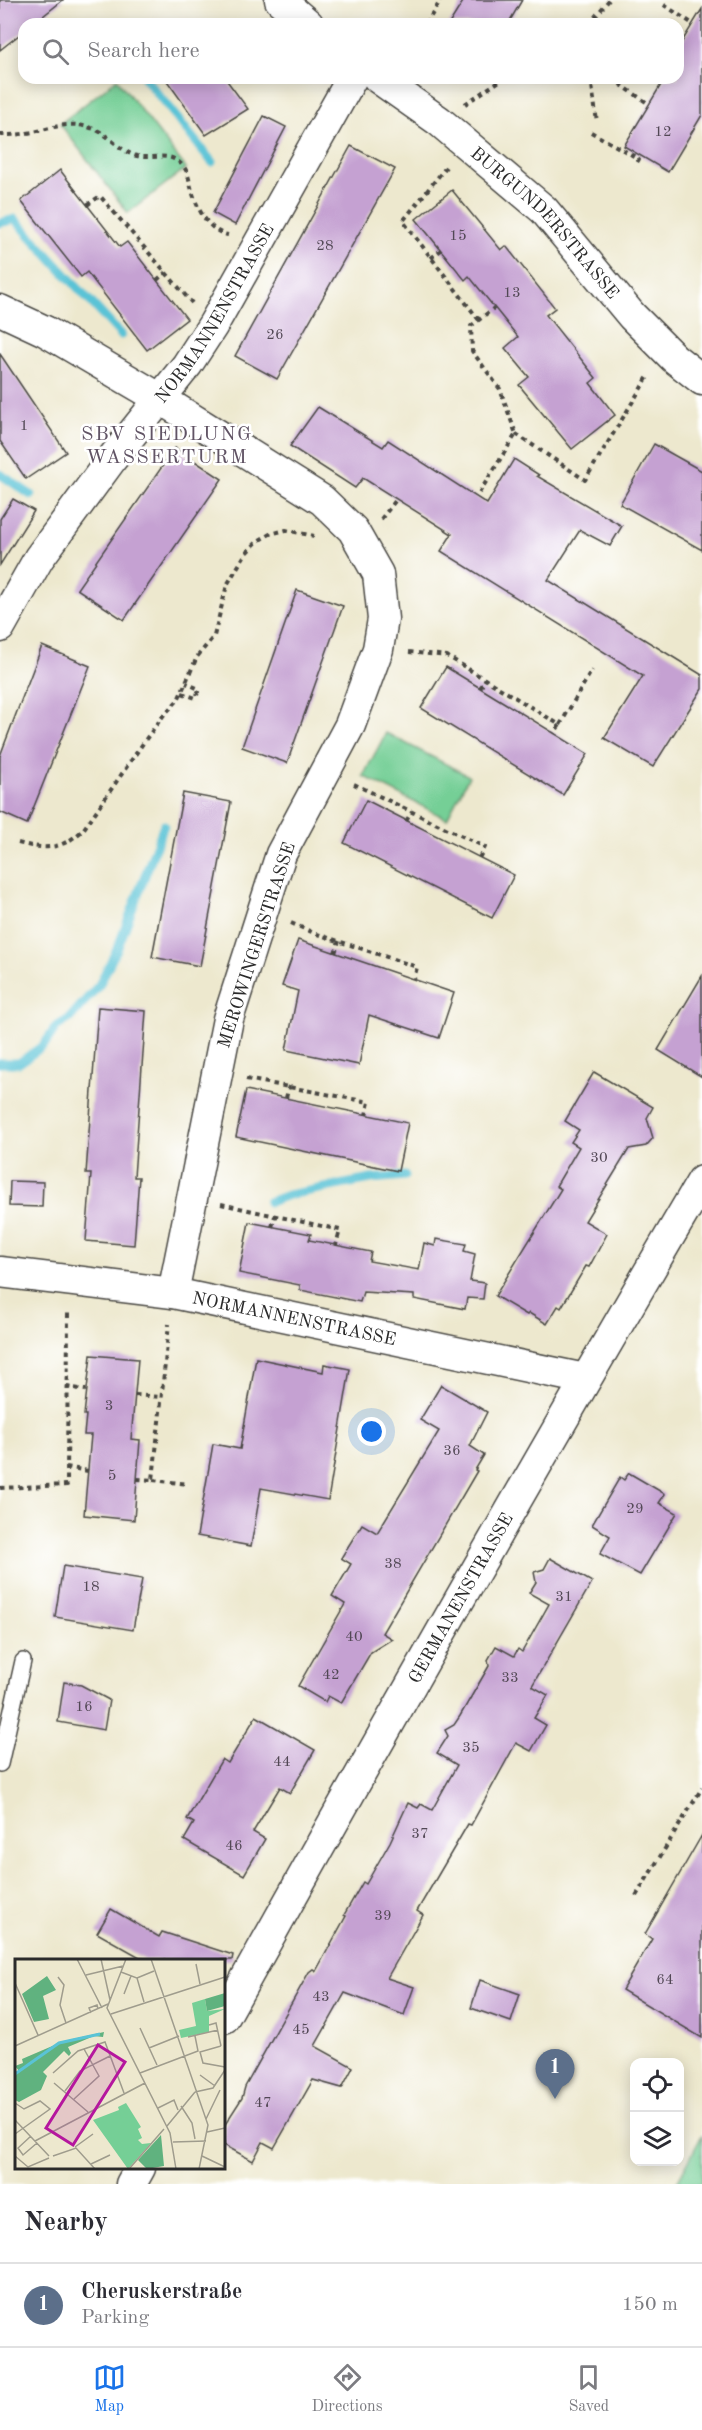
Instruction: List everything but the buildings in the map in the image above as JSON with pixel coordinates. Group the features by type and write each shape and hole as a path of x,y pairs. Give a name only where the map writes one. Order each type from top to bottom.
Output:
{"street":[{"path":"280,0 301,18"},
{"name":"NORMANNENSTRASSE","path":"0,627 39,558 111,460 187,365 213,325 349,84"},
{"name":"BURGUNDERSTRASSE","path":"387,84 439,121 544,210 632,316 665,349 702,380"},
{"name":"MEROWINGERSTRASSE","path":"0,310 45,332 159,398 322,500 353,530 378,574 383,619 378,649 350,725 281,854 228,1019 173,1293"},
{"name":"GERMANENSTRASSE","path":"225,2016 334,1819 585,1379 702,1181"},
{"name":"NORMANNENSTRASSE","path":"0,1272 173,1293 585,1379"},
{"path":"131,2184 139,2169"}],"lane":[{"path":"0,1764 23,1661"}],"path":[{"path":"430,18 441,0"},
{"path":"594,18 609,0"},
{"path":"664,5 684,18"},
{"path":"684,18 693,24"},
{"path":"439,121 495,84"},
{"path":"592,84 597,122"},
{"path":"620,84 649,104"},
{"path":"0,135 29,133 60,124 79,126 103,133 130,154 137,156 168,155 186,168 201,212 218,233 230,236 236,233 238,227 261,239"},
{"path":"591,132 639,159 636,164"},
{"path":"465,143 403,221 479,320"},
{"path":"87,205 100,196 213,325"},
{"path":"431,258 441,250"},
{"path":"157,280 166,272"},
{"path":"494,308 471,326 472,351 500,389 516,434 585,480 665,349"},
{"path":"480,493 516,434"},
{"path":"18,843 35,847 61,846 83,830 146,739 182,693 197,657 214,636 227,585 246,553 264,538 285,530 315,536"},
{"path":"378,649 447,657 560,725"},
{"path":"554,733 592,670"},
{"path":"480,688 486,680"},
{"path":"182,693 196,698 199,689 186,683"},
{"path":"326,770 485,848 479,858"},
{"path":"406,820 412,812"},
{"path":"263,910 314,933 417,967 414,980"},
{"path":"335,953 339,941"},
{"path":"216,1075 289,1086 369,1102 366,1115"},
{"path":"286,1098 289,1086"},
{"path":"191,1197 340,1230 336,1245"},
{"path":"272,1227 275,1216"},
{"path":"0,1488 66,1485 69,1281"},
{"path":"153,1480 173,1293"},
{"path":"66,1387 86,1390"},
{"path":"135,1395 161,1397"},
{"path":"66,1467 88,1471"},
{"path":"136,1479 189,1484"},
{"path":"636,1896 702,1788"}],"green space":[{"path":"111,84 121,84 186,168 128,213 60,124"},
{"path":"386,733 469,776 447,819 363,776"},
{"path":"702,2135 702,2184 676,2184"}],"waterway":[{"path":"150,84 212,162"},
{"path":"0,223 15,219 121,335"},
{"path":"0,474 31,495"},
{"path":"0,1063 19,1063 44,1045 56,1027 69,1019 99,985 118,947 164,825"},
{"path":"269,1202 288,1195 371,1179 405,1176"}],"place":[{"name":"Cheruskerstraße","path":"555,2099"}],"district":[{"name":"SBV SIEDLUNG WASSERTURM","path":"167,444"}]}
